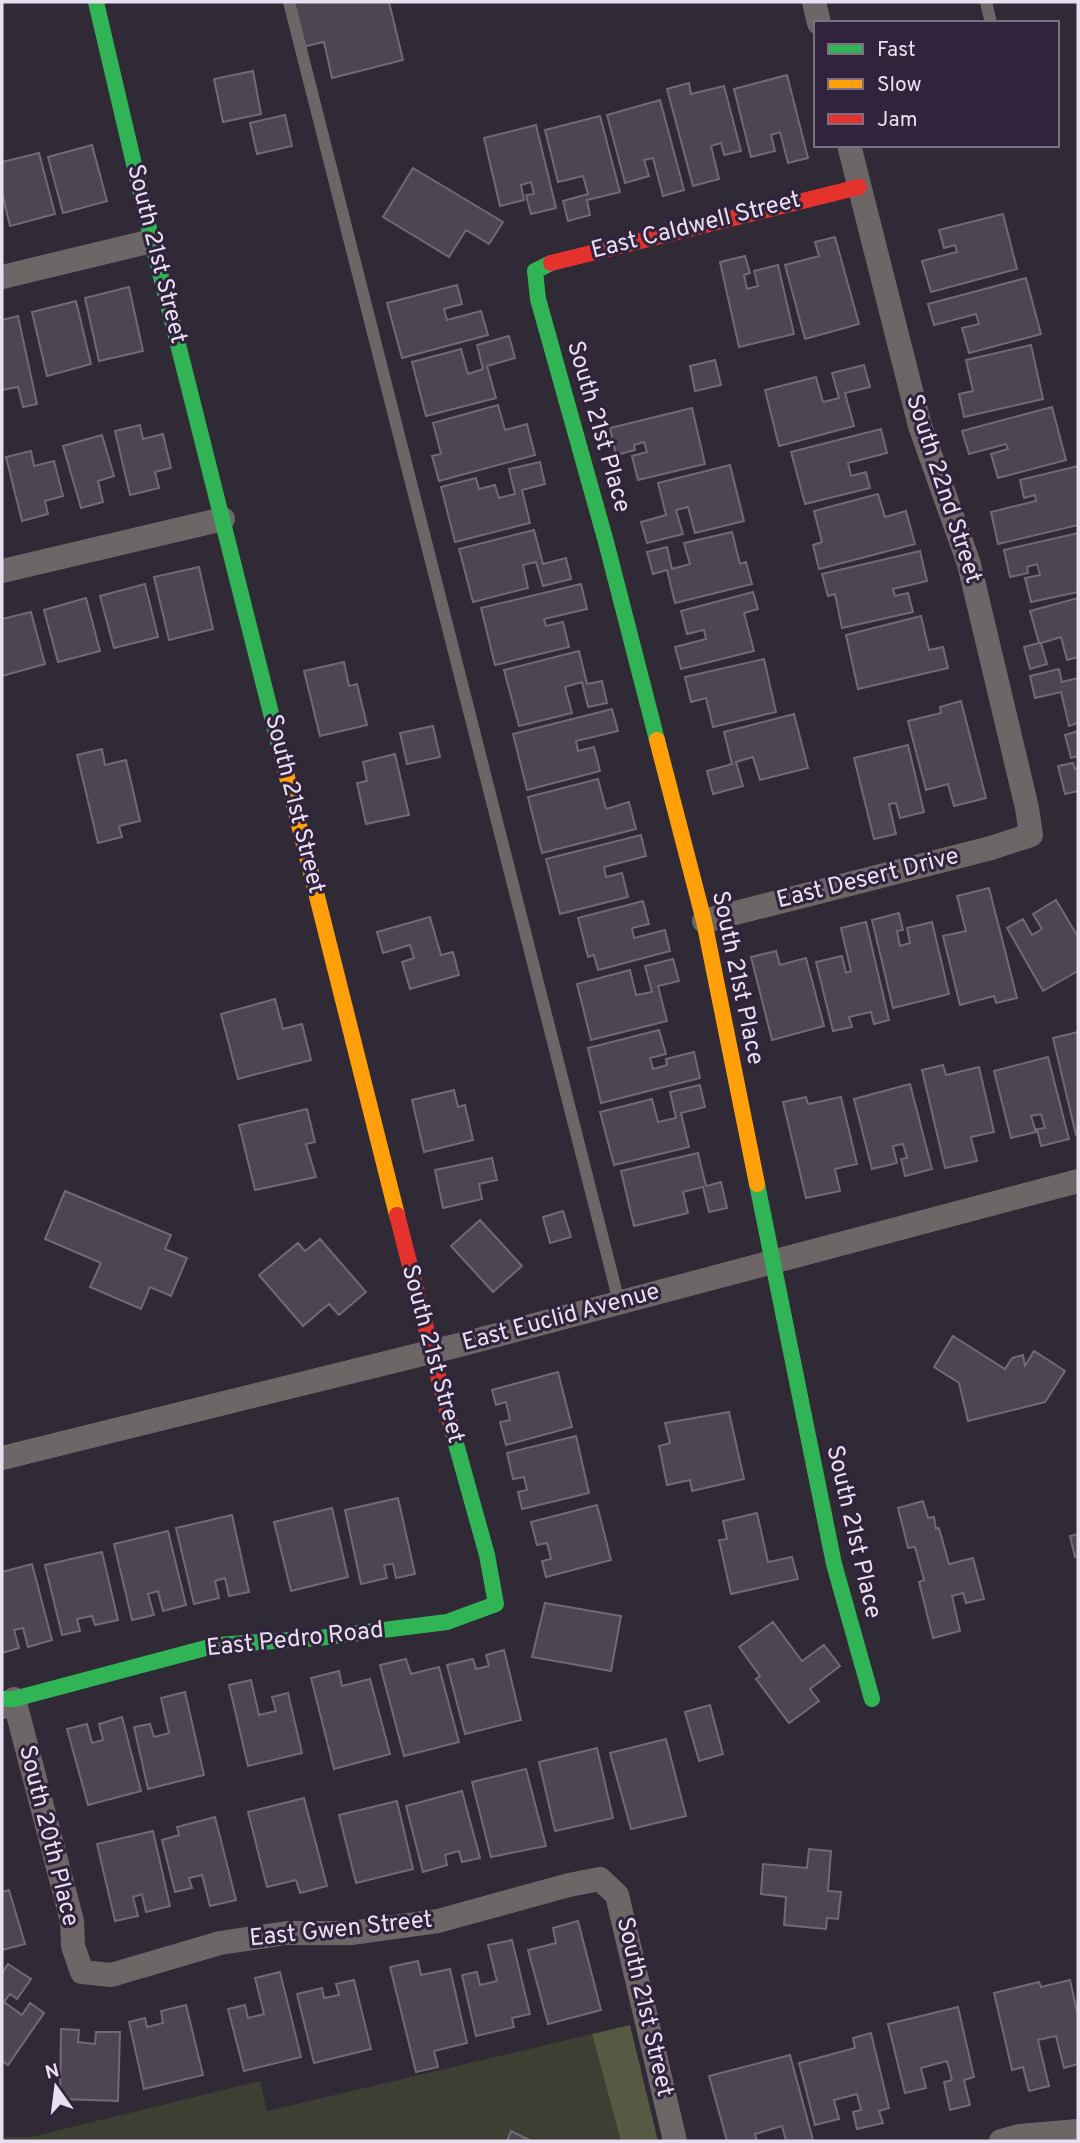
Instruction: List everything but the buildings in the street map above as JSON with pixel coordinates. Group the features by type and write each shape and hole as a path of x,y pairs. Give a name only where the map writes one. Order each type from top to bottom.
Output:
{"street":[{"name":"South 21st Street","path":"96,2 152,240 430,1352 487,1555 496,1604"},
{"path":"814,2 819,21"},
{"name":"South 22nd Street","path":"849,147 920,426 969,565 1027,808 1031,835"},
{"name":"East Caldwell Street","path":"535,271 556,261 859,187"},
{"path":"2,277 152,240"},
{"name":"South 21st Place","path":"535,271 538,299 606,542 704,920 771,1263 834,1564 872,1699"},
{"path":"2,571 223,519"},
{"name":"East Desert Drive","path":"704,920 991,848 1031,835"},
{"name":"East Euclid Avenue","path":"2,1458 430,1352 1078,1181"},
{"name":"East Pedro Road","path":"6,1702 217,1645 415,1627 447,1622 496,1604"},
{"name":"South 20th Place","path":"6,1702 72,1921 73,1946 82,1972"},
{"name":"South 21st Street","path":"600,1879 617,1895 675,2141"},
{"name":"East Gwen Street","path":"82,1972 111,1975 220,1943 288,1933 351,1933 438,1921 600,1879"},
{"path":"1001,2141 1019,2136 1078,2131"}],"lane":[{"path":"289,2 619,1302"},
{"path":"986,2 991,21"}],"shaded area":[{"path":"592,2034 621,2141 2,2141 2,2137 31,2137 260,2081 267,2111"}],"green space":[{"path":"630,2025 658,2141 621,2141 592,2034"}],"traffic: fast":[{"path":"96,2 152,241 285,769"},
{"path":"551,263 535,271 538,299 606,542 657,740"},
{"path":"757,1184 834,1564 872,1699"},
{"path":"2,1699 14,1699 217,1645 319,1638 447,1622 496,1604 487,1555 451,1426"}],"traffic: slow":[{"path":"657,740 704,921 757,1184"},
{"path":"285,769 397,1215"}],"traffic: jam":[{"path":"551,263 859,187"},
{"path":"397,1215 451,1426"}]}
